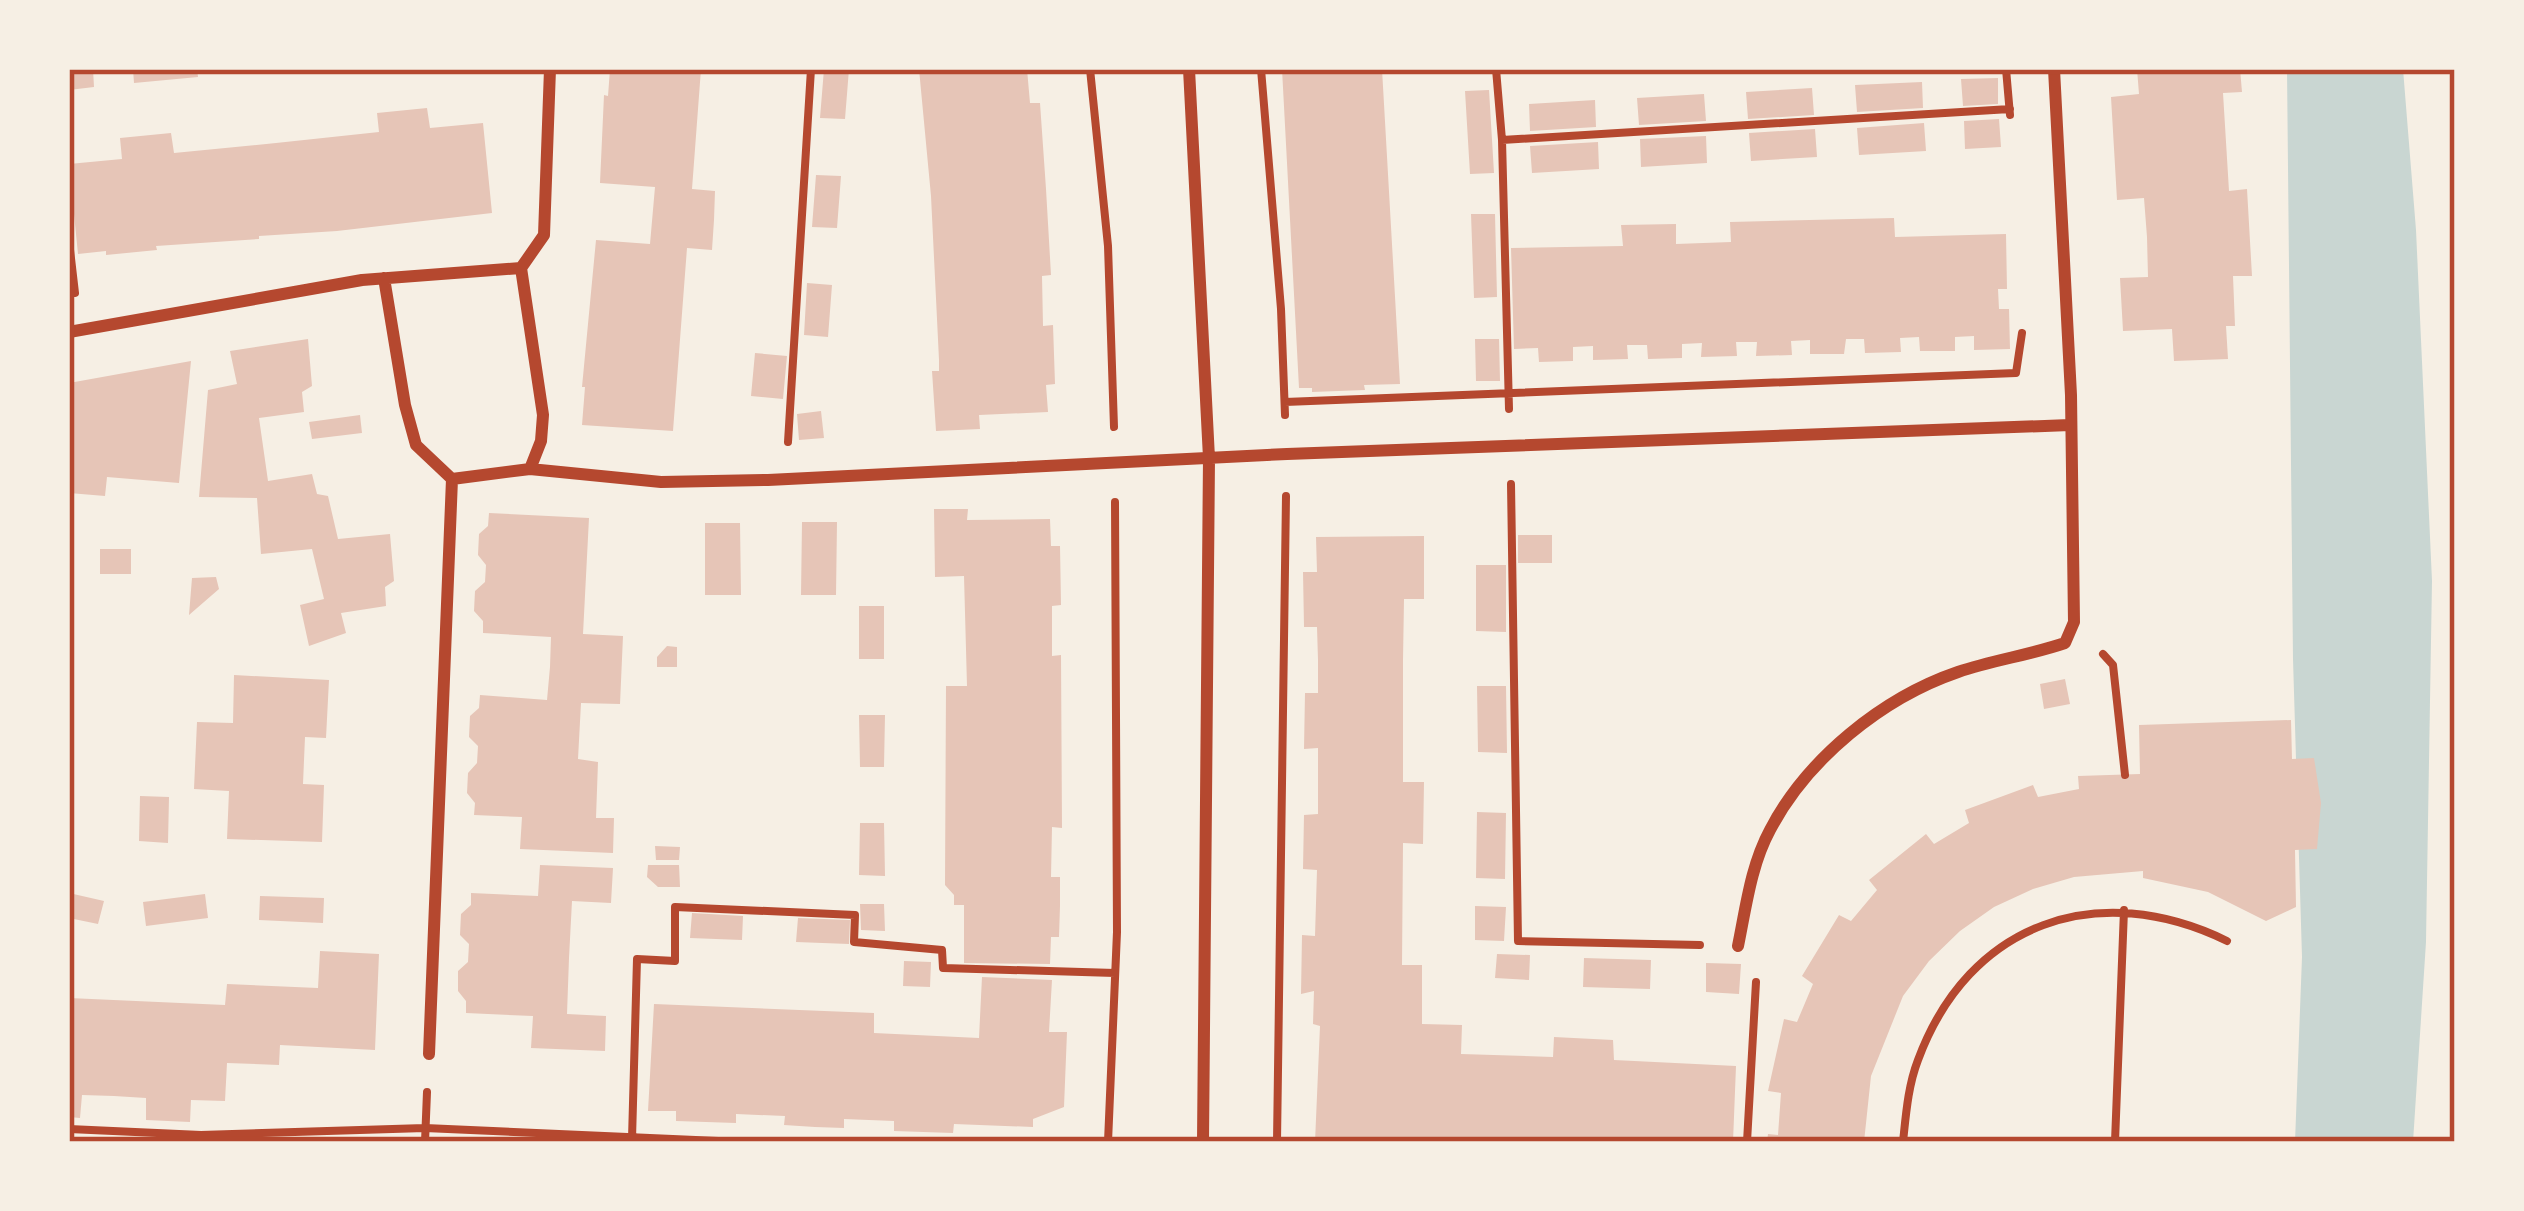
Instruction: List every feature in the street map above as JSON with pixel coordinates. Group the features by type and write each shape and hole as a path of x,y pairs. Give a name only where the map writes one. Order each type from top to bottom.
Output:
{"street":[{"path":"530,469 541,441 543,415 521,268 544,235 550,69"},
{"path":"1189,69 1209,458 1203,1142"},
{"path":"1738,946 1752,876 1770,829 1805,781 1856,728 1903,696 1958,672 2065,643 2074,622 2054,69"},
{"path":"69,332 384,278 521,268"},
{"path":"384,278 416,445 452,479 429,1054"},
{"path":"452,479 530,469 661,482 785,479 1287,454 2070,425"}],"path":[{"path":"785,479 811,69"},
{"path":"1090,69 1108,246 1115,464 1115,973 1108,1142"},
{"path":"1261,69 1287,454 1276,1142"},
{"path":"1496,69 1511,446 1518,941 1758,947 1747,1142"},
{"path":"2006,69 2012,132"},
{"path":"1502,140 2055,107"},
{"path":"1285,402 2017,373 2025,312"},
{"path":"2074,622 2113,665 2125,775"},
{"path":"632,1139 637,959 675,961 675,907 855,915 854,942 942,950 943,968 1115,973"},
{"path":"2115,1142 2124,910"},
{"path":"1903,1142 1916,1064 1931,1028 1968,974 2021,934 2054,922 2124,910 2161,915 2227,941"},
{"path":"69,1129 201,1135 425,1128 741,1142"}],"shaded area":[{"path":"2287,69 2403,69 2416,230 2432,581 2426,942 2413,1142 2295,1142 2302,957 2293,659"}],"building":[{"path":"69,69 93,69 94,87 69,90"},
{"path":"133,69 197,69 198,77 134,83"},
{"path":"610,69 701,69 692,189 715,191 712,250 687,248 673,431 582,425 596,240 650,244 655,187 600,183 604,95 608,96"},
{"path":"824,69 849,69 845,119 820,118"},
{"path":"919,69 1027,69 1030,103 1040,103 1051,275 1042,276 1043,326 1053,325 1055,384 1046,385 1048,412 979,415 980,429 936,431 932,371 939,371 939,360"},
{"path":"1282,69 1382,69 1400,384 1364,385 1365,390 1312,392 1312,388 1299,388"},
{"path":"2137,69 2240,69 2242,92 2223,93 2229,191 2247,189 2252,276 2233,276 2235,326 2226,326 2228,359 2174,361 2172,329 2123,331 2120,278 2148,277 2147,237 2144,198 2117,200 2111,97 2139,94"},
{"path":"1998,78 1998,104 1963,106 1961,79"},
{"path":"1922,82 1923,108 1857,112 1855,85"},
{"path":"1812,88 1814,115 1748,119 1746,92"},
{"path":"1489,90 1494,173 1470,174 1465,91"},
{"path":"1704,94 1706,121 1639,125 1637,98"},
{"path":"1595,100 1596,127 1530,131 1529,104"},
{"path":"427,108 430,128 483,123 492,213 156,246 157,250 78,254 69,164 122,159 120,138 171,133 174,153 379,132 377,113"},
{"path":"1999,119 2001,147 1965,149 1964,121"},
{"path":"1924,123 1926,151 1859,155 1857,128"},
{"path":"1815,129 1817,157 1751,161 1749,133"},
{"path":"1706,136 1707,163 1641,167 1640,139"},
{"path":"1598,142 1599,169 1532,173 1530,146"},
{"path":"816,175 841,176 837,228 812,227"},
{"path":"1471,214 1495,214 1497,297 1474,298"},
{"path":"1894,218 1895,237 2006,234 2007,289 1998,289 1999,309 2009,309 2010,349 1974,350 1974,336 1955,337 1955,351 1920,351 1919,337 1900,338 1901,352 1865,353 1864,339 1846,339 1844,354 1810,354 1810,340 1791,341 1792,355 1756,356 1757,342 1736,342 1737,356 1701,357 1702,343 1682,344 1682,358 1648,359 1647,345 1627,345 1628,359 1593,360 1593,346 1573,347 1573,361 1539,362 1538,348 1514,349 1511,248 1623,246 1621,225 1676,224 1676,244 1731,242 1730,222"},
{"path":"807,283 832,285 828,337 804,335"},
{"path":"308,339 312,386 302,392 304,412 259,418 268,481 312,474 317,494 328,496 338,539 390,534 394,581 385,587 386,606 341,613 346,633 309,646 300,605 324,599 312,549 261,554 257,498 199,497 208,390 237,384 230,351"},
{"path":"1475,339 1499,339 1500,381 1476,381"},
{"path":"755,353 787,356 783,399 751,396"},
{"path":"191,361 179,483 107,477 105,496 69,493 69,383"},
{"path":"821,411 824,438 799,440 797,414"},
{"path":"360,415 362,433 312,439 309,422"},
{"path":"934,509 968,509 967,520 1050,519 1051,546 1060,546 1061,605 1052,606 1052,656 1061,655 1062,828 1052,827 1051,877 1060,877 1060,906 1059,937 1051,937 1050,964 964,963 964,905 954,905 954,895 945,885 946,686 967,686 964,576 935,577"},
{"path":"489,513 589,518 583,634 623,636 620,704 581,703 578,759 598,762 596,818 614,818 613,853 520,849 522,817 474,815 475,803 467,793 468,773 477,763 478,746 469,737 470,716 479,708 480,695 547,700 550,667 551,637 483,633 483,621 474,611 475,591 485,582 479,534 488,526"},
{"path":"802,522 837,522 836,595 801,595"},
{"path":"705,523 740,523 741,595 705,595"},
{"path":"1518,535 1552,535 1552,563 1518,563"},
{"path":"1424,536 1424,599 1404,599 1403,660 1403,782 1424,782 1423,844 1403,843 1402,965 1422,965 1422,1024 1462,1025 1461,1054 1553,1057 1554,1037 1613,1040 1614,1060 1736,1066 1733,1142 1400,1138 1400,1142 1315,1142 1320,1026 1313,1024 1314,991 1301,994 1302,935 1315,936 1317,870 1303,869 1304,815 1318,814 1318,748 1304,749 1305,693 1318,693 1318,660 1317,627 1304,627 1303,572 1317,572 1316,537"},
{"path":"100,549 131,549 131,574 100,574"},
{"path":"1476,565 1506,565 1506,632 1476,631"},
{"path":"216,577 219,589 189,615 192,578"},
{"path":"859,606 884,606 884,659 859,659"},
{"path":"667,646 677,647 677,667 657,667 657,657"},
{"path":"234,675 329,680 326,738 305,737 303,784 324,785 322,842 227,839 229,791 194,789 197,722 233,723"},
{"path":"2065,679 2070,704 2044,709 2040,684"},
{"path":"1477,686 1506,686 1507,753 1478,752"},
{"path":"859,715 885,715 884,767 860,767"},
{"path":"2291,720 2292,759 2314,758 2321,803 2317,849 2295,850 2296,907 2266,921 2208,892 2143,878 2143,871 2074,877 2033,889 1994,907 1960,931 1903,996 1871,1076 1864,1142 1767,1142 1768,1134 1778,1135 1781,1093 1768,1091 1784,1019 1797,1022 1813,984 1802,976 1839,915 1851,921 1877,890 1869,880 1926,834 1934,844 1969,823 1965,810 2033,785 2038,797 2079,789 2078,776 2140,774 2139,725"},
{"path":"140,796 169,797 168,843 139,841"},
{"path":"1477,812 1506,813 1505,879 1476,878"},
{"path":"860,823 884,823 885,876 859,875"},
{"path":"655,846 680,847 679,860 656,860"},
{"path":"540,865 613,868 611,903 572,901 569,958 567,1014 606,1016 605,1051 531,1048 533,1016 466,1013 466,1001 458,991 458,971 468,962 469,944 460,935 461,914 471,905 471,893 538,896"},
{"path":"648,865 679,865 680,887 658,887 647,877"},
{"path":"69,893 104,901 98,924 69,918"},
{"path":"205,894 208,918 146,926 143,902"},
{"path":"260,896 324,898 323,923 259,920"},
{"path":"860,904 884,904 885,931 861,930"},
{"path":"1475,906 1506,907 1504,941 1475,940"},
{"path":"692,913 743,916 742,940 690,938"},
{"path":"798,918 850,920 849,944 796,942"},
{"path":"320,951 379,954 375,1050 280,1045 279,1065 227,1063 225,1101 191,1100 190,1122 146,1120 146,1098 114,1096 82,1095 80,1118 69,1117 69,998 225,1005 227,984 318,988"},
{"path":"1497,954 1530,955 1529,980 1495,978"},
{"path":"1584,958 1651,960 1650,989 1583,987"},
{"path":"904,961 931,962 930,987 903,986"},
{"path":"1706,963 1741,964 1739,994 1706,992"},
{"path":"982,977 1052,980 1049,1032 1067,1032 1064,1107 1033,1119 1033,1127 954,1124 953,1133 894,1131 894,1121 844,1119 844,1128 815,1127 784,1125 785,1116 736,1114 736,1123 676,1121 676,1111 648,1111 654,1004 874,1013 874,1033 979,1038"}]}
